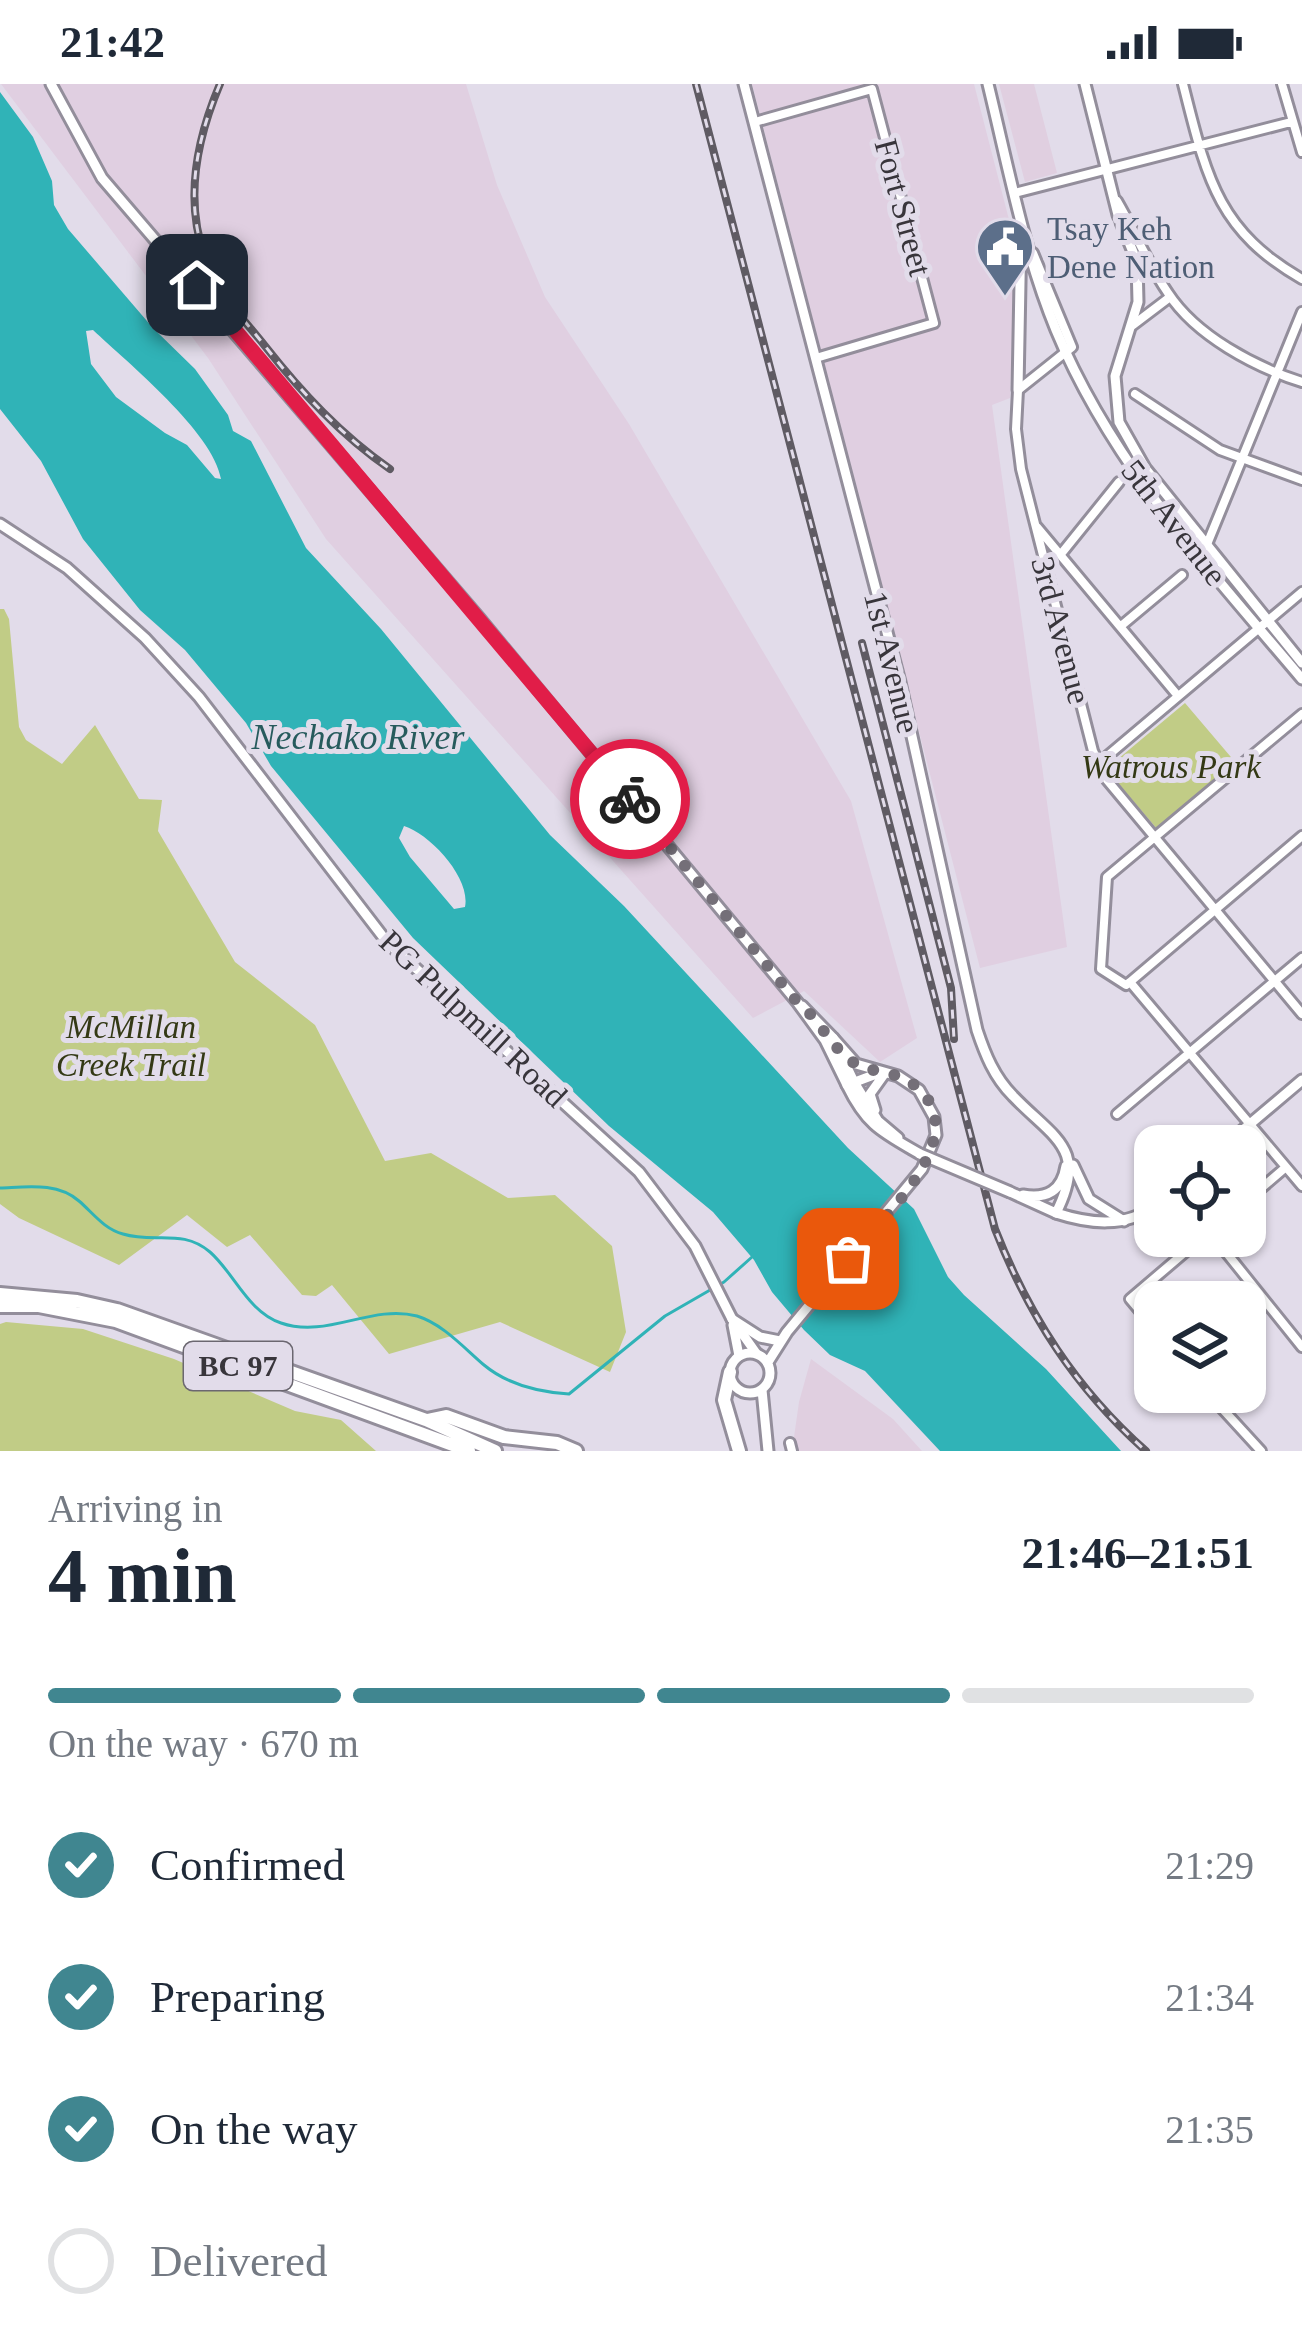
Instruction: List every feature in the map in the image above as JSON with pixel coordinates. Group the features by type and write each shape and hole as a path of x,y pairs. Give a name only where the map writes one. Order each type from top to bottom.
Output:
{"highway":[{"name":"BC 97","path":"0,1294 117,1310 426,1420 495,1451"},
{"name":"BC 97","path":"0,1306 39,1306 116,1321 470,1451"},
{"path":"730,1372 724,1400 740,1451"},
{"path":"426,1420 446,1415 504,1437 557,1443 576,1451"}],"main road":[{"path":"51,84 102,178 391,513 798,1003 869,1109 908,1147"},
{"name":"1st Avenue","path":"744,84 900,682 977,1030 998,1078 1056,1135 1089,1199 1124,1221"},
{"path":"988,84 1022,223 1018,390"},
{"path":"1084,84 1137,262 1133,325"},
{"name":"5th Avenue","path":"1022,223 1067,353 1123,458 1201,559 1302,663"},
{"name":"5th Avenue","path":"1133,325 1115,376 1119,422 1145,468 1302,679"},
{"name":"PG Pulpmill Road","path":"0,524 67,568 145,638 199,697 387,942 639,1172 675,1217 732,1319"},
{"path":"749,1394 762,1390 770,1379 768,1363 784,1337 908,1186 933,1150 937,1135 920,1090 898,1076 856,1064 798,1003"},
{"path":"833,1039 872,1126 920,1154 1057,1213 1099,1222 1134,1216"},
{"path":"851,1083 885,1072"},
{"path":"885,1072 870,1100 889,1131"},
{"path":"1250,1124 1302,1080"},
{"path":"1010,1192 1049,1195 1065,1174 1067,1154"},
{"path":"1057,1213 1071,1178 1067,1154"},
{"path":"732,1319 760,1337 784,1337"},
{"path":"732,1319 768,1363"},
{"path":"732,1319 739,1356 730,1372 733,1384 749,1394 765,1428"},
{"path":"739,1356 756,1353 784,1337"},
{"path":"762,1390 768,1451"}],"street":[{"path":"1183,84 1217,198 1245,239 1302,279"},
{"path":"1282,84 1302,152"},
{"name":"Fort Street","path":"755,122 872,89 929,302 934,323 815,358"},
{"path":"1015,193 1291,122"},
{"path":"1113,194 1170,297 1212,337 1277,374 1302,382"},
{"path":"1133,325 1170,297"},
{"path":"1201,559 1302,313"},
{"path":"1018,390 1067,353"},
{"name":"3rd Avenue","path":"1018,390 1018,450 1099,763 1107,780 1302,1014"},
{"path":"1135,394 1174,423 1242,459 1302,480"},
{"path":"1061,554 1119,482"},
{"path":"1034,523 1178,696"},
{"path":"1121,626 1182,575"},
{"path":"1099,763 1302,592"},
{"path":"1302,714 1107,878 1101,969 1126,985 1302,836"},
{"path":"1117,1114 1302,958"},
{"path":"1130,982 1302,1186"},
{"path":"1266,1184 1286,1167"},
{"path":"1153,1281 1183,1257"},
{"path":"1227,1257 1302,1347"},
{"path":"1226,1413 1261,1451"}],"shaded area":[{"path":"1,84 466,84 497,185 545,297 629,424 851,801 917,1038 880,1062 804,991 753,1018 326,539 208,358"},
{"path":"752,84 974,84 1015,243 1010,398 992,405 1067,947 980,968"},
{"path":"999,84 1034,84 1057,173 1025,182"},
{"path":"811,1359 893,1419 922,1451 792,1451"}],"green space":[{"name":"McMillan Creek Trail","path":"0,609 9,619 19,727 26,740 62,764 95,725 139,799 162,800 158,831 235,962 315,1025 385,1161 431,1153 508,1198 555,1195 612,1246 626,1332 610,1372 500,1322 389,1354 332,1285 316,1296 302,1295 250,1235 227,1247 187,1215 119,1265 19,1218 0,1204"},
{"name":"Watrous Park","path":"1185,703 1236,763 1157,829 1106,769"},
{"path":"0,1324 83,1329 174,1359 295,1411 341,1420 376,1451 0,1451"}],"water":[{"name":"Nechako River","path":"0,92 33,137 52,181 54,205 68,229 195,369 228,415 233,431 251,441 306,548 381,629 550,835 624,906 848,1148 914,1209 948,1277 964,1295 1046,1369 1121,1451 940,1451 865,1371 830,1355 772,1292 754,1260 713,1212 609,1126 413,938 271,766 246,723 185,650 140,610 83,539 41,461 0,409","holes":["93,330 186,420 215,460 221,479 187,445 116,397 91,364 86,331","404,826 446,859 462,883 465,907 454,909 410,857 399,838"]}],"waterway":[{"path":"0,1188 61,1191 116,1232 179,1238 200,1245 259,1310 281,1323 315,1327 383,1314 417,1316 444,1331 503,1378 557,1393 569,1394 665,1316 724,1282 752,1257"}],"railway":[{"path":"220,84 203,135 194,186 199,238 207,263 230,303 293,380 339,428 390,469"},
{"path":"696,84 995,1229 1023,1292 1057,1349 1098,1402 1146,1451"},
{"path":"862,643 951,988 954,1039"}],"way so far":[{"path":"630,799 798,1003 848,1056 856,1064 909,1081 928,1104 937,1135 928,1160 848,1259"}],"place":[{"name":"Tsay Keh Dene Nation","path":"1005,298"}],"route":[{"path":"197,285 630,799"}]}
